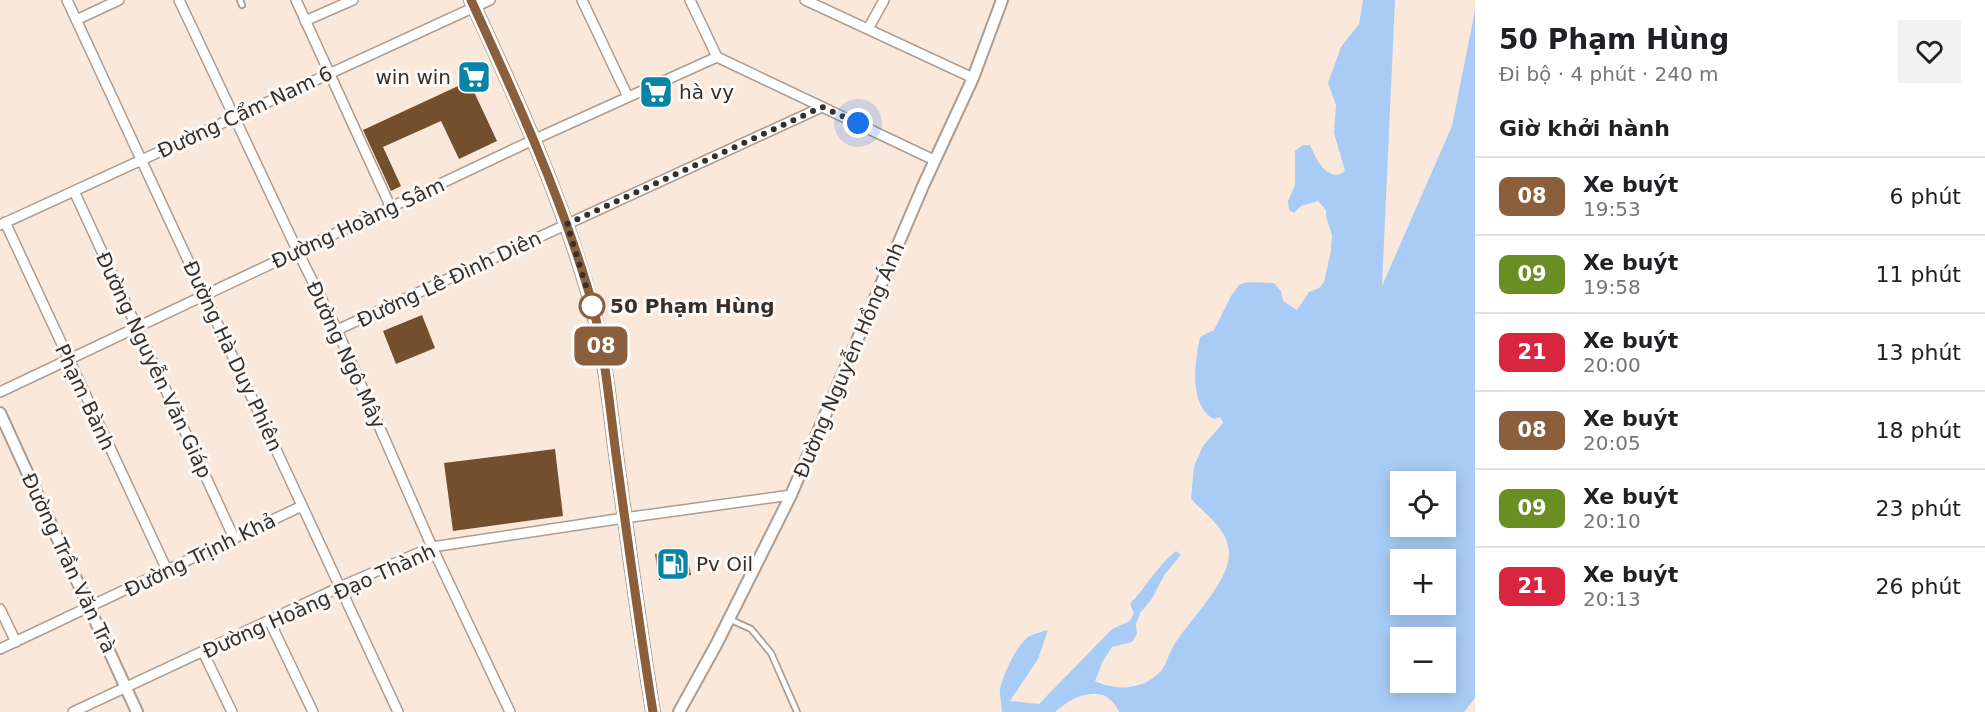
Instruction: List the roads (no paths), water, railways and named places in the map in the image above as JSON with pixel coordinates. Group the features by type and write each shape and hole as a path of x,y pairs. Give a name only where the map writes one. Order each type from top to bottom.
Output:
{"main road":[{"path":"473,4 567,224 591,300 598,334 653,712"}],"street":[{"name":"Đường Hà Duy Phiên","path":"67,0 398,712"},
{"path":"76,20 119,0"},
{"name":"Đường Ngô Mây","path":"179,0 297,252 337,330 432,547 510,712"},
{"path":"296,0 391,208"},
{"path":"305,21 353,0"},
{"name":"Đường Cẩm Nam 6","path":"3,224 329,74 473,4 490,0"},
{"path":"582,0 628,97"},
{"path":"690,0 717,57 934,160"},
{"path":"804,0 973,78"},
{"path":"868,29 884,0"},
{"name":"Đường Nguyễn Hồng Ánh","path":"679,712 791,495 934,160 973,78 1002,0"},
{"name":"Đường Hoàng Sâm","path":"0,392 533,140 717,57"},
{"name":"Đường Lê Đình Diên","path":"337,330 822,107"},
{"name":"Đường Nguyễn Văn Giáp","path":"74,191 234,538"},
{"name":"Phạm Bành","path":"3,224 166,570"},
{"name":"Đường Trần Văn Trà","path":"0,413 137,712"},
{"name":"Đường Hoàng Đạo Thành","path":"73,712 340,587 432,547 791,495"},
{"name":"Đường Trịnh Khả","path":"0,649 302,506"},
{"path":"0,609 16,642"},
{"path":"269,620 313,712"},
{"path":"203,652 232,712"}],"lane":[{"path":"729,619 751,629 771,653 797,712"}],"water":[{"path":"1363,0 1395,0 1382,286 1452,126 1475,10 1475,698 1464,712 1119,712 1113,702 1106,697 1089,694 1071,700 1055,712 1002,712 1000,692 1004,676 1025,639 1048,630 1038,659 1010,701 1039,704 1112,629 1130,621 1134,613 1130,604 1163,563 1176,551 1181,555 1165,574 1151,600 1140,613 1136,624 1137,634 1132,642 1112,647 1095,681 1111,686 1136,686 1152,679 1166,664 1174,645 1222,578 1229,555 1226,538 1216,524 1191,499 1194,466 1203,446 1223,423 1220,417 1214,419 1206,412 1200,404 1197,393 1195,370 1200,337 1214,330 1239,285 1247,282 1274,283 1281,291 1283,301 1297,310 1309,292 1319,288 1324,282 1332,235 1326,210 1318,201 1301,206 1294,213 1289,210 1288,201 1295,185 1295,151 1303,145 1310,145 1320,164 1328,172 1338,175 1345,171 1334,133 1336,105 1328,83 1341,47 1359,24"}],"place":[{"name":"win win","path":"474,77"},
{"name":"hà vy","path":"656,92"},
{"name":"50 Phạm Hùng","path":"592,306"},
{"name":"Pv Oil","path":"673,564"}]}
